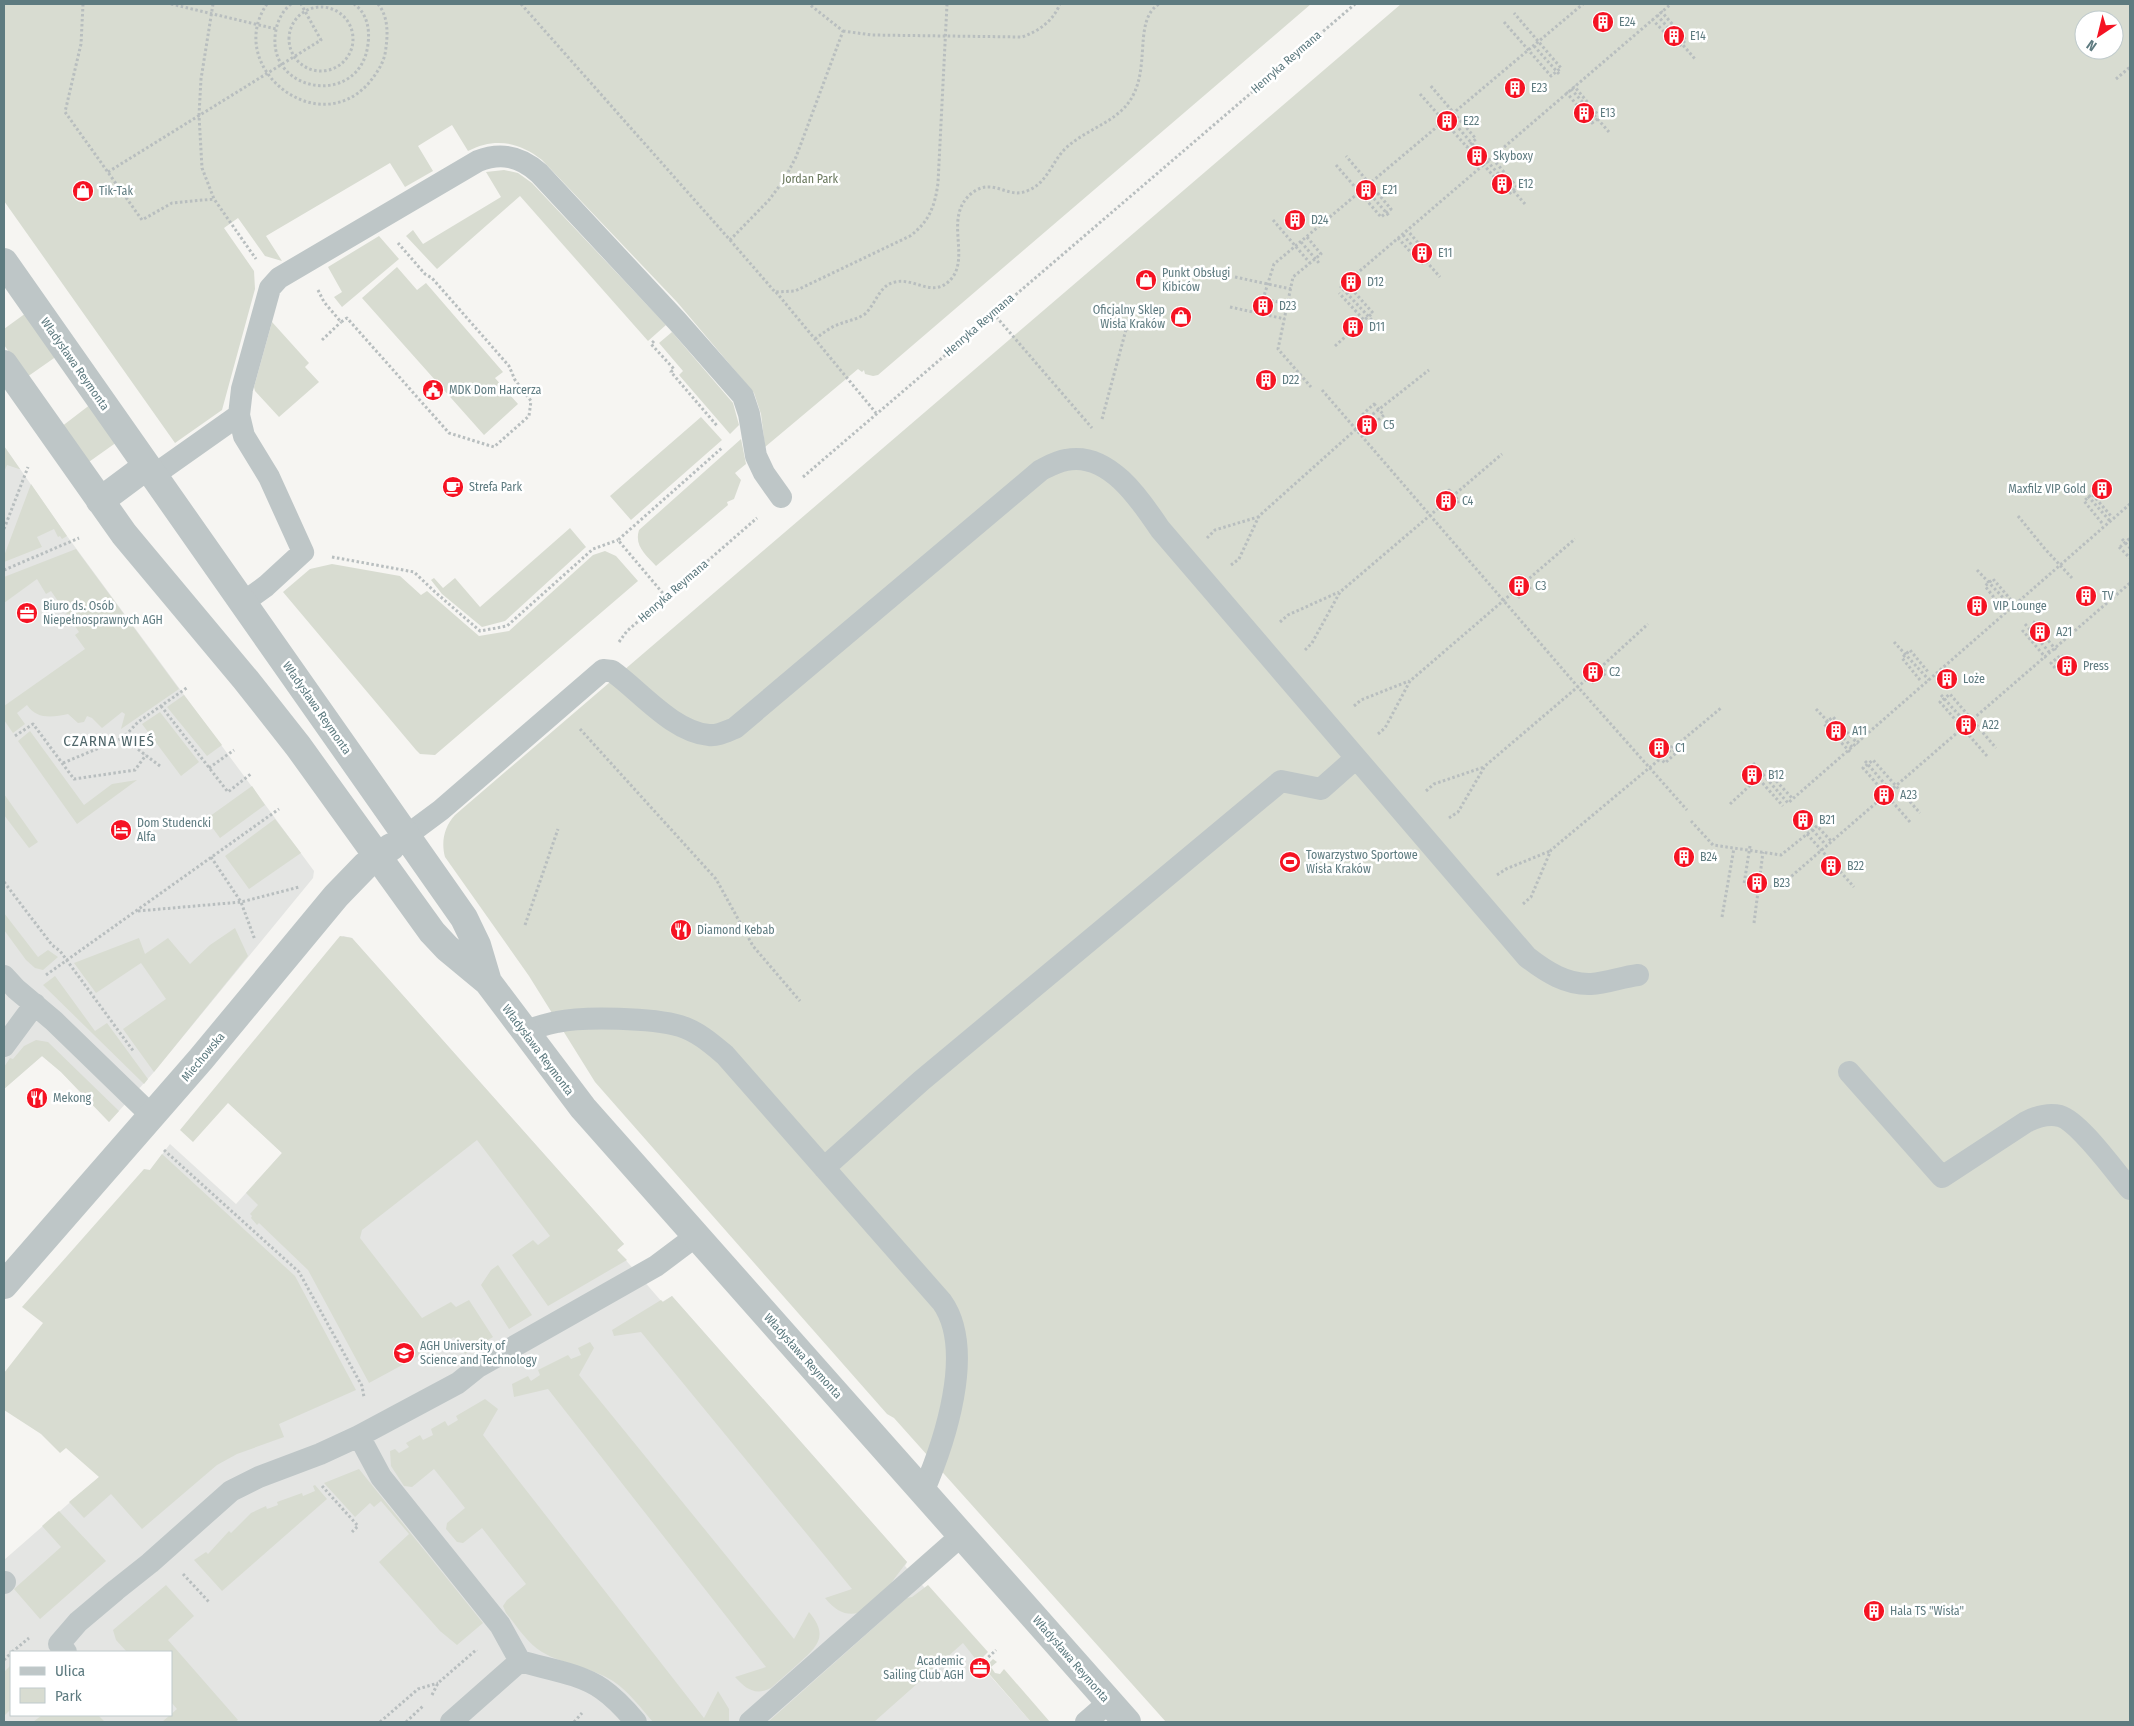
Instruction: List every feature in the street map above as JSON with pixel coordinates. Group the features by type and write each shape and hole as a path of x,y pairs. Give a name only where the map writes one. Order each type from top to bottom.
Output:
{"street":[{"name":"Władysława Reymonta","path":"4,262 464,918 477,944 488,982"},
{"name":"Władysława Reymonta","path":"4,364 124,534 274,716 432,932 447,948 488,982 583,1108 1127,1722"},
{"path":"100,501 151,471"},
{"name":"Miechowska","path":"4,1285 152,1116 336,896 377,856 406,836"}],"lane":[{"path":"244,602 266,586 303,552 269,477 244,436 239,415 242,389 267,294 274,283 302,264 478,161 498,156 516,158 539,173 683,328 743,396 758,461 781,497"},
{"path":"151,471 239,415"},
{"path":"406,836 442,810 601,671 612,671 661,712 698,732 710,735 723,733 735,728 1041,470 1066,460 1084,460 1102,464 1126,486 1515,944 1540,967 1565,980 1591,984 1638,976"},
{"path":"824,1168 921,1081 1281,782 1321,789 1356,758"},
{"path":"4,976 152,1116"},
{"path":"4,1046 35,1004"},
{"path":"524,1031 558,1021 591,1019 663,1023 693,1032 725,1056 942,1302 954,1322 956,1332 956,1369 952,1411 936,1464 923,1492"},
{"path":"1849,1072 1942,1177 2026,1122 2037,1117 2052,1115 2060,1116 2074,1123 2130,1189"},
{"path":"65,1651 58,1644 78,1622 150,1563 231,1491 259,1477 320,1454 458,1383 478,1367 656,1266 696,1236"},
{"path":"364,1433 381,1477 500,1624 520,1661 573,1676 601,1688 619,1703 636,1722"},
{"path":"750,1722 962,1535"},
{"path":"451,1722 520,1661"},
{"path":"1086,1722 1109,1702"}],"path":[{"path":"83,4 81,44 65,112 142,220 172,203 214,199"},
{"path":"172,4 276,29"},
{"path":"213,4 202,64 198,115 202,168 214,199 274,283"},
{"path":"267,4 258,26 256,42 260,58 268,74 281,90 300,100 322,104 343,102 362,90 377,74 386,54 388,31 378,4"},
{"path":"291,4 280,17 276,29 276,53 282,65 291,74 306,84 323,88 338,84 352,76 365,54 369,31 366,18 354,4"},
{"path":"108,172 321,40 301,4"},
{"path":"521,4 730,240 876,414"},
{"path":"808,4 843,31 872,35 1022,37 1042,27 1051,19 1060,4"},
{"path":"775,292 795,291 910,236 924,225 936,199 938,182 947,4"},
{"path":"815,339 830,328 864,315 883,288 896,281 925,288 931,288 948,282 952,277 958,259 957,222 966,200 971,194 987,186 1000,188 1016,194 1030,190 1042,182 1064,150 1082,135 1114,116 1133,98 1141,75 1147,21 1153,8 1160,4"},
{"name":"Henryka Reymana","path":"615,649 623,635 666,597 876,414 1355,4"},
{"path":"1288,304 1263,299 1274,264 1583,4"},
{"path":"1382,331 1341,287 1671,4"},
{"path":"313,8 324,8 335,12 345,18 352,29 350,52 343,63 332,70 316,71 303,65 294,57 290,45 290,31 296,20 306,12 313,8"},
{"path":"1652,18 1678,47 1682,44 1686,40 1661,11"},
{"path":"1504,22 1551,76 1561,68 1514,13"},
{"path":"1657,15 1694,58"},
{"path":"730,240 769,200 787,174 796,157 843,31"},
{"path":"1534,46 1560,75"},
{"path":"2116,79 2130,67"},
{"path":"1420,94 1467,147 1473,145 1476,139 1430,85"},
{"path":"1572,87 1596,119 1609,132"},
{"path":"1566,92 1592,123 1596,119"},
{"path":"1450,117 1473,145"},
{"path":"1336,165 1381,217 1387,213 1391,209 1346,156"},
{"path":"1482,164 1509,194 1513,191 1517,187 1491,157"},
{"path":"1487,160 1524,204"},
{"path":"1364,187 1390,217"},
{"path":"1273,220 1310,263"},
{"path":"1398,238 1421,264 1426,261 1430,257 1407,230"},
{"path":"1403,235 1440,277"},
{"path":"1307,237 1320,254 1294,278 1278,349 1311,387"},
{"path":"1301,242 1319,263"},
{"path":"322,340 346,318 449,433 494,447 529,416 531,400 515,380 509,366 432,278 425,274 399,244"},
{"path":"1235,277 1291,289"},
{"path":"1335,346 1373,313 1348,285"},
{"path":"1339,293 1364,320"},
{"path":"329,307 341,322"},
{"path":"1230,307 1285,319"},
{"path":"1102,419 1131,311"},
{"path":"654,348 674,369 671,372 721,431"},
{"path":"1226,570 1239,559 1259,516 1379,409 1430,370"},
{"path":"1322,390 1578,687 1687,810"},
{"path":"1374,404 1384,415 1372,425 1367,420 1362,415 1374,404"},
{"path":"1318,462 1367,420"},
{"path":"303,552 414,572 480,631 507,626 593,549 618,540 751,424"},
{"path":"1275,626 1288,615 1340,592 1502,454"},
{"path":"4,529 28,467"},
{"path":"2078,486 2088,498"},
{"path":"1449,490 1459,500 1447,511 1442,506 1437,501 1449,490"},
{"path":"2102,523 2084,500 2092,494 2110,518"},
{"path":"1753,763 1788,803 1930,680 2110,518 2130,504"},
{"path":"1393,547 1442,506"},
{"path":"1202,542 1215,530 1259,516"},
{"path":"2018,516 2072,578"},
{"path":"4,570 79,538"},
{"path":"2122,538 2130,548"},
{"path":"2130,538 2120,547 2130,558"},
{"path":"1348,711 1361,700 1410,681 1575,539"},
{"path":"618,540 666,597"},
{"path":"1977,570 2012,607"},
{"path":"1521,576 1531,587 1519,598 1514,592 1509,587 1521,576"},
{"path":"2003,609 1985,586 1989,582 1994,579 2012,602"},
{"path":"1750,848 1744,884 1779,887 2051,654 2130,583"},
{"path":"1300,655 1312,643 1340,592"},
{"path":"1465,634 1514,592"},
{"path":"2034,622 2056,650 2046,658 2023,632 2028,627 2034,622"},
{"path":"1444,822 1458,812 1485,766 1601,668 1648,624"},
{"path":"2025,624 2056,659"},
{"path":"1894,642 1930,680"},
{"path":"1920,680 1902,658 1910,650 1929,673"},
{"path":"2054,668 2051,663 2060,655 2065,659"},
{"path":"1597,662 1606,673 1594,683 1589,678 1585,673 1597,662"},
{"path":"1540,721 1589,678"},
{"path":"1372,739 1385,728 1410,681"},
{"path":"63,763 123,738 138,722 188,687"},
{"path":"1987,756 1940,702 1943,697 1950,694 1996,748"},
{"path":"1943,697 1967,724"},
{"path":"160,706 228,792 252,773"},
{"path":"560,708 716,879 753,946 800,1001"},
{"path":"1578,829 1720,708"},
{"path":"1816,709 1829,720 1852,747"},
{"path":"1850,752 1824,724 1833,717 1859,744"},
{"path":"15,736 33,724 74,779 135,770 146,756"},
{"path":"123,738 160,766"},
{"path":"1667,742 1672,748 1676,753 1665,763 1655,753 1667,742"},
{"path":"209,768 234,750"},
{"path":"1611,801 1660,758"},
{"path":"1910,822 1863,768 1873,760 1920,813"},
{"path":"1864,761 1890,790"},
{"path":"1421,795 1434,784 1485,766"},
{"path":"1730,804 1767,771 1792,798"},
{"path":"1758,778 1783,806"},
{"path":"38,980 279,809"},
{"path":"1691,821 1713,845 1750,848 1781,855 1817,826 1832,842"},
{"path":"1809,826 1826,845"},
{"path":"525,925 558,830"},
{"path":"1807,834 1854,887"},
{"path":"1722,917 1734,848"},
{"path":"1492,878 1506,869 1551,850"},
{"path":"1754,923 1763,852"},
{"path":"211,857 241,902 257,945"},
{"path":"4,882 52,945 60,951 137,1057"},
{"path":"137,911 241,902 302,886"},
{"path":"162,1147 299,1272 362,1386 364,1433"},
{"path":"320,1485 358,1526 352,1532"},
{"path":"182,1572 209,1602"},
{"path":"981,1664 996,1650"},
{"path":"380,1722 418,1689 438,1683"}],"shaded area":[{"path":"4,446 67,536 314,871 313,878 154,1072 109,1122 61,1072 42,1056 4,1089"},
{"name":"AGH University of Science and Technology","path":"343,936 352,938 624,1244 617,1250 662,1302 672,1296 907,1562 905,1566 969,1637 978,1662 1031,1722 4,1722 4,1560 99,1477 128,1383 36,1317 170,1144 236,1204 282,1153 216,1091"}],"green space":[{"name":"Jordan Park","path":"4,4 1311,4 878,375 865,374 864,370 862,372 858,369 765,447 761,414 754,393 677,302 542,160 525,149 506,143 488,144 468,151 452,125 418,146 433,171 405,187 390,163 266,236 282,261 265,256 238,218 224,228 254,271 255,289 222,410 175,443 4,201"},
{"name":"Towarzystwo Sportowe Wisła Kraków","path":"1401,4 2130,4 2130,1722 1166,1722 894,1418 887,1414 595,1082 529,976 445,857 444,835 455,815"},
{"path":"504,170 518,173 532,183 666,325 648,341 520,196 437,269 406,236 413,230 423,244 501,197 486,172"},
{"path":"379,236 399,259 342,307 334,297 342,292 328,267"},
{"path":"397,267 417,290 426,283 503,372 495,378 518,404 484,435 362,298"},
{"path":"26,313 57,356 27,377 4,345 4,329"},
{"path":"272,322 309,363 305,367 319,382 279,417 255,391 254,387"},
{"path":"672,332 733,403 739,425 730,434 679,375 683,371 659,343"},
{"path":"91,404 117,442 86,464 61,427"},
{"path":"701,417 722,440 631,520 610,496"},
{"path":"741,439 746,464 735,473 741,480 734,499 727,502 728,505 656,566 640,546 638,541 639,530"},
{"path":"4,446 20,469 7,465 4,472"},
{"path":"31,484 67,536 62,539 60,536 58,537 54,529 37,537 42,547 4,562 4,556"},
{"path":"570,528 586,547 505,621 482,627 442,594 431,580 434,578 443,588 455,578 480,607"},
{"path":"76,549 179,689 121,729 125,714 122,712 102,728 92,718 87,716 84,722 78,723 68,714 40,715 31,710 27,705 17,713 25,724 13,733 4,720 4,706 85,649 75,635 79,632 51,591 46,594 37,579 4,603 4,577"},
{"path":"605,551 616,556 638,581 435,755 420,754 416,750 283,592 310,569 332,564 400,576 421,595 427,591 479,636 509,631 593,555"},
{"path":"184,695 222,745 207,756 167,707"},
{"path":"160,712 199,762 181,776 142,724"},
{"path":"30,731 84,805 112,784 137,780 77,824 18,741"},
{"path":"252,786 265,805 220,838 206,819"},
{"path":"4,794 38,842 29,848 4,815"},
{"path":"275,819 301,853 249,889 225,856"},
{"path":"4,913 38,957 48,950 58,957 43,970 35,968 26,960 4,930"},
{"path":"235,928 248,956 154,1072 123,1029 166,999 141,963 96,993 74,963 139,938 145,954 168,938 190,964 210,945"},
{"path":"340,936 352,938 624,1244 617,1250 627,1260 548,1306 512,1255 533,1240 538,1245 550,1236 477,1140 362,1230 360,1238 422,1318 451,1302 456,1307 469,1300 493,1337 465,1354 454,1337 369,1383 308,1270 259,1223 257,1225 251,1218 250,1214 258,1205 246,1193 282,1153 228,1103 193,1142 180,1130"},
{"path":"55,976 95,1031 107,1023 148,1079 144,1084 43,985"},
{"path":"36,1040 48,1042 119,1111 109,1122 61,1072 42,1056 4,1089 4,1067 10,1058 13,1059 24,1046"},
{"path":"162,1154 295,1276 356,1390 279,1424 284,1437 237,1454 217,1465 142,1529 111,1494 84,1518 69,1502 99,1477 66,1448 60,1453 41,1434 4,1410 4,1373 43,1323 22,1307 144,1169 150,1170"},
{"path":"498,1265 532,1315 509,1329 481,1285 491,1270"},
{"path":"672,1296 907,1562 881,1596 860,1612 849,1614 837,1610 825,1598 852,1589 641,1332 614,1336 612,1330 661,1300 663,1302"},
{"path":"590,1342 594,1348 579,1375 794,1639 809,1612 815,1620 820,1634 816,1646 771,1688 760,1691 751,1690 735,1677 766,1667 548,1389 514,1397 512,1384 528,1376 531,1381 540,1375 538,1370 568,1355 571,1359 581,1355 578,1348"},
{"path":"485,1399 498,1409 483,1435 704,1718 718,1691 729,1709 729,1722 653,1722 630,1695 613,1681 596,1672 559,1660 542,1652 518,1629 503,1606 507,1600 526,1584 482,1528 463,1543 457,1542 446,1529 447,1523 465,1508 434,1469 412,1487 404,1486 391,1466 390,1451 395,1449 399,1453 409,1447 406,1443 420,1435 423,1440 433,1435 431,1429 445,1421 448,1426 458,1420 456,1416"},
{"path":"359,1469 483,1623 457,1645 440,1631 379,1562 409,1534 381,1501 374,1507 370,1503 355,1517 324,1483"},
{"path":"315,1485 327,1499 222,1591 194,1560 206,1552 208,1554 229,1531 231,1533 251,1513 266,1506 267,1509 278,1505 277,1502 302,1493 303,1496 315,1491 313,1486"},
{"path":"59,1511 106,1561 40,1619 14,1589 61,1547 42,1526"},
{"path":"166,1585 194,1616 168,1640 238,1720 235,1722 162,1722 169,1716 172,1716 172,1713 177,1709 172,1703 172,1651 126,1651 116,1640 113,1630"},
{"path":"928,1585 988,1652 978,1662 963,1643 874,1722 768,1722 907,1598 912,1597"},
{"path":"993,1659 997,1662 991,1667 995,1673 1000,1674 1004,1669 1050,1722 1031,1722 984,1668"},
{"path":"10,1666 10,1710 4,1716 4,1672"},
{"path":"41,1716 99,1716 105,1722 33,1722"}],"place":[{"name":"E24","path":"1603,22"},
{"name":"E14","path":"1674,36"},
{"name":"E23","path":"1515,88"},
{"name":"E13","path":"1584,113"},
{"name":"E22","path":"1447,121"},
{"name":"Skyboxy","path":"1477,156"},
{"name":"E12","path":"1502,184"},
{"name":"E21","path":"1366,190"},
{"name":"Tik-Tak","path":"83,191"},
{"name":"D24","path":"1295,220"},
{"name":"E11","path":"1422,253"},
{"name":"Punkt Obsługi Kibiców","path":"1146,280"},
{"name":"D12","path":"1351,282"},
{"name":"D23","path":"1263,306"},
{"name":"Oficjalny Sklep Wisła Kraków","path":"1181,317"},
{"name":"D11","path":"1353,327"},
{"name":"D22","path":"1266,380"},
{"name":"MDK Dom Harcerza","path":"433,390"},
{"name":"C5","path":"1367,425"},
{"name":"Strefa Park","path":"453,487"},
{"name":"Maxfilz VIP Gold","path":"2102,489"},
{"name":"C4","path":"1446,501"},
{"name":"C3","path":"1519,586"},
{"name":"TV","path":"2086,596"},
{"name":"VIP Lounge","path":"1977,606"},
{"name":"Biuro ds. Osób Niepełnosprawnych AGH","path":"27,613"},
{"name":"A21","path":"2040,632"},
{"name":"Press","path":"2067,666"},
{"name":"C2","path":"1593,672"},
{"name":"Loże","path":"1947,679"},
{"name":"A22","path":"1966,725"},
{"name":"A11","path":"1836,731"},
{"name":"C1","path":"1659,748"},
{"name":"B12","path":"1752,775"},
{"name":"A23","path":"1884,795"},
{"name":"B21","path":"1803,820"},
{"name":"Dom Studencki Alfa","path":"121,830"},
{"name":"B24","path":"1684,857"},
{"name":"Towarzystwo Sportowe Wisła Kraków","path":"1290,862"},
{"name":"B22","path":"1831,866"},
{"name":"B23","path":"1757,883"},
{"name":"Diamond Kebab","path":"681,930"},
{"name":"Mekong","path":"37,1098"},
{"name":"AGH University of Science and Technology","path":"404,1353"},
{"name":"Hala TS \"Wisła\"","path":"1874,1611"},
{"name":"Academic Sailing Club AGH","path":"980,1668"}],"district":[{"name":"CZARNA WIEŚ","path":"109,741"}]}
